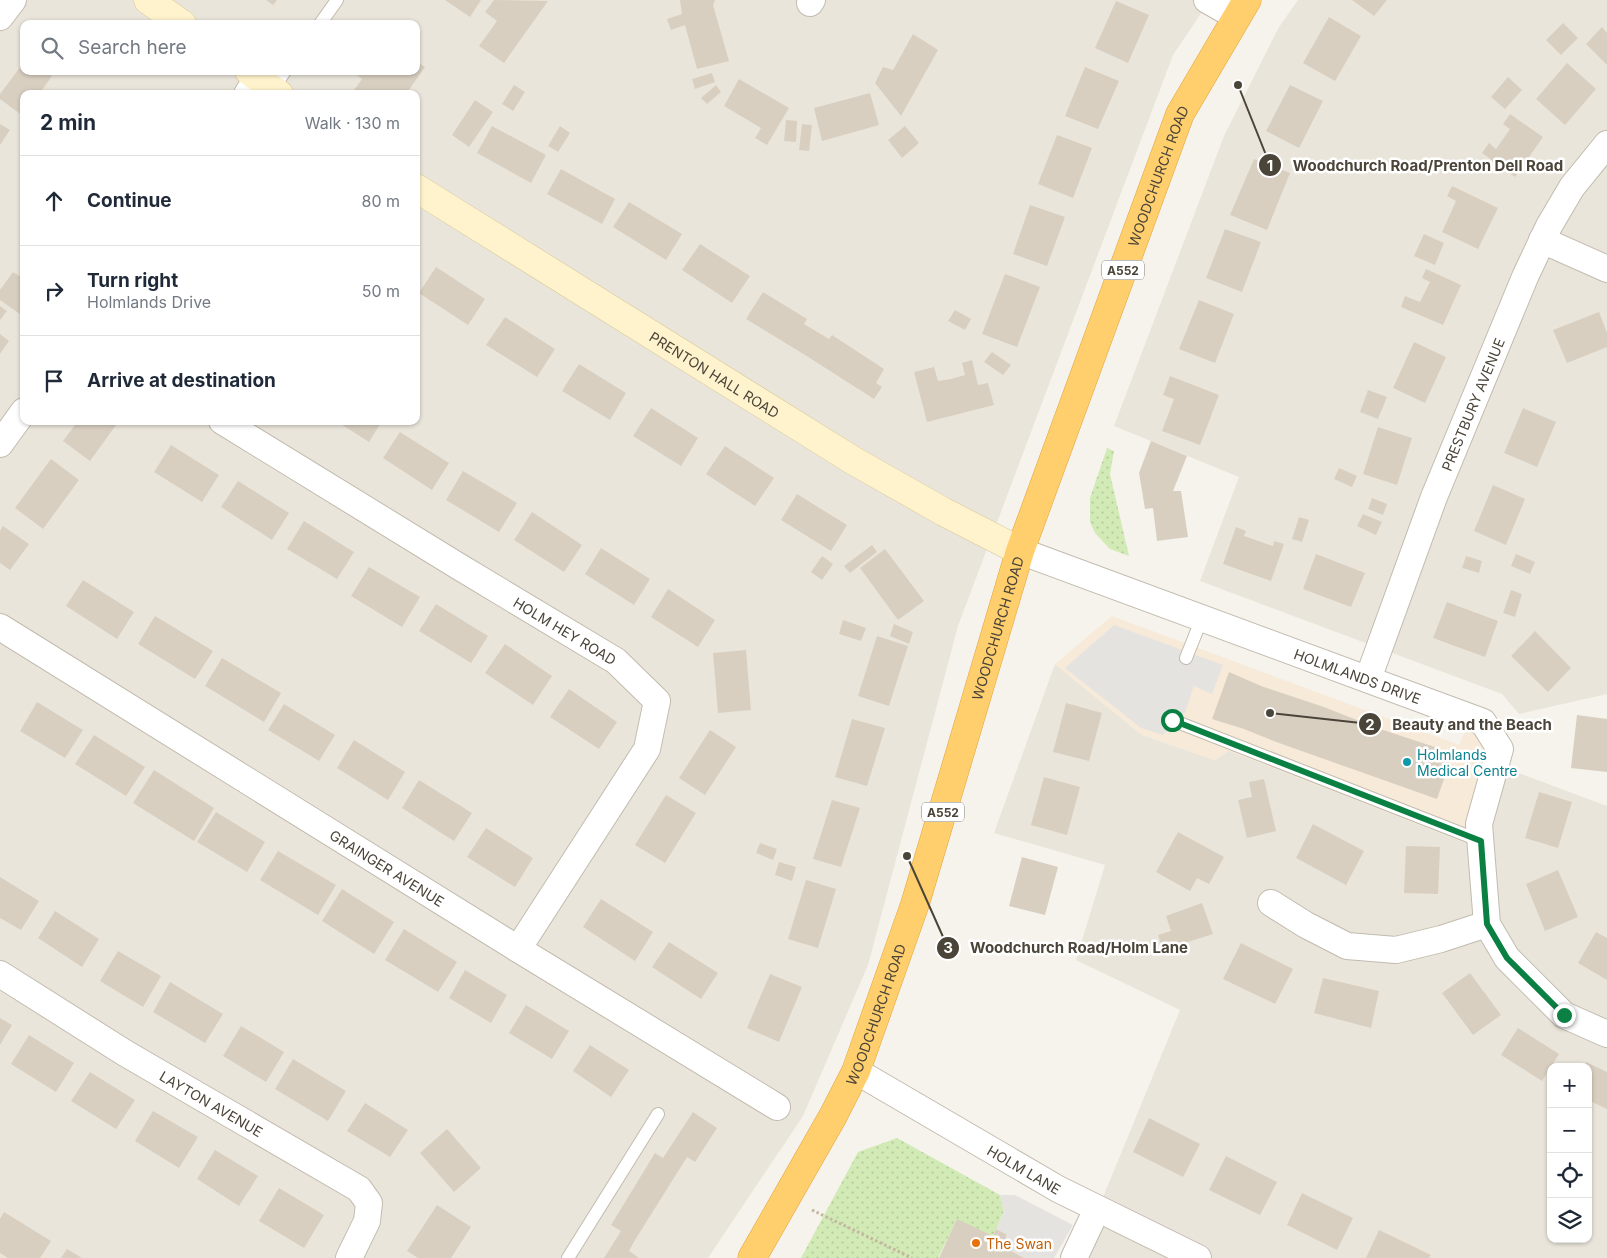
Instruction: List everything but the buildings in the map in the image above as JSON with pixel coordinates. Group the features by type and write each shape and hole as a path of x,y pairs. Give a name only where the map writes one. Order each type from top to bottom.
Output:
{"highway":[{"name":"WOODCHURCH ROAD","path":"752,1258 833,1116 856,1071 915,904 1020,551 1180,114 1242,9"}],"street":[{"path":"0,17 13,0"},
{"path":"148,0 176,20"},
{"path":"1207,0 1242,9"},
{"name":"PRESTBURY AVENUE","path":"1368,680 1434,497 1525,277 1542,240 1572,187 1607,144"},
{"name":"PRENTON HALL ROAD","path":"420,190 854,461 944,512 1020,551"},
{"path":"1542,240 1607,269"},
{"path":"0,444 20,416"},
{"name":"HOLM HEY ROAD","path":"228,425 616,661 657,701 647,749 518,949"},
{"name":"HOLMLANDS DRIVE","path":"1020,551 1483,722 1500,749 1480,824 1487,924 1507,958 1564,1015 1607,1034"},
{"name":"GRAINGER AVENUE","path":"0,627 518,949 777,1107"},
{"path":"1266,903 1306,926 1347,946 1396,950 1441,940 1487,924"},
{"name":"LAYTON AVENUE","path":"0,974 125,1053 359,1189 368,1203 367,1221 349,1258"},
{"name":"HOLM LANE","path":"856,1071 1050,1184 1198,1258"},
{"path":"1074,1258 1097,1209"}],"lane":[{"path":"323,20 337,0"},
{"path":"1186,658 1202,618"},
{"path":"1172,720 1481,841"},
{"path":"568,1258 658,1114"}],"path":[{"path":"787,1198 912,1258"}],"shaded area":[{"path":"0,0 1210,0 1173,55 958,626 868,965 803,1116 708,1258 0,1258"},
{"path":"1298,0 1607,0 1607,694 1519,714 1502,694 1200,581 1239,477 1114,426 1224,136 1279,27"},
{"path":"1112,616 1459,745 1465,732 1479,735 1492,749 1466,843 1229,751 1215,760 1142,735 1055,664"},
{"path":"1114,625 1223,665 1212,694 1194,686 1185,712 1163,735 1141,728 1065,668"},
{"path":"1055,664 1142,735 1215,760 1229,750 1491,853 1493,823 1508,769 1607,806 1607,1258 1078,1258 1180,1010 1076,960 1105,865 994,833"},
{"path":"1000,1195 1015,1195 1073,1225 1054,1258 1024,1258 1007,1249 1006,1234 996,1229 1004,1211"}],"green space":[{"path":"1107,448 1114,451 1110,474 1129,556 1110,549 1095,533 1090,522 1090,498"},
{"path":"897,1138 1000,1195 1004,1211 993,1236 957,1220 938,1258 801,1258 858,1152"}],"place":[{"name":"Woodchurch Road/Prenton Dell Road","path":"1238,85"},
{"name":"Beauty and the Beach","path":"1270,713"},
{"name":"Holmlands Medical Centre","path":"1407,762"},
{"name":"Woodchurch Road/Holm Lane","path":"907,856"},
{"name":"The Swan","path":"976,1243"}],"route":[{"path":"1172,720 1481,841 1487,924 1507,958 1564,1015"}]}
